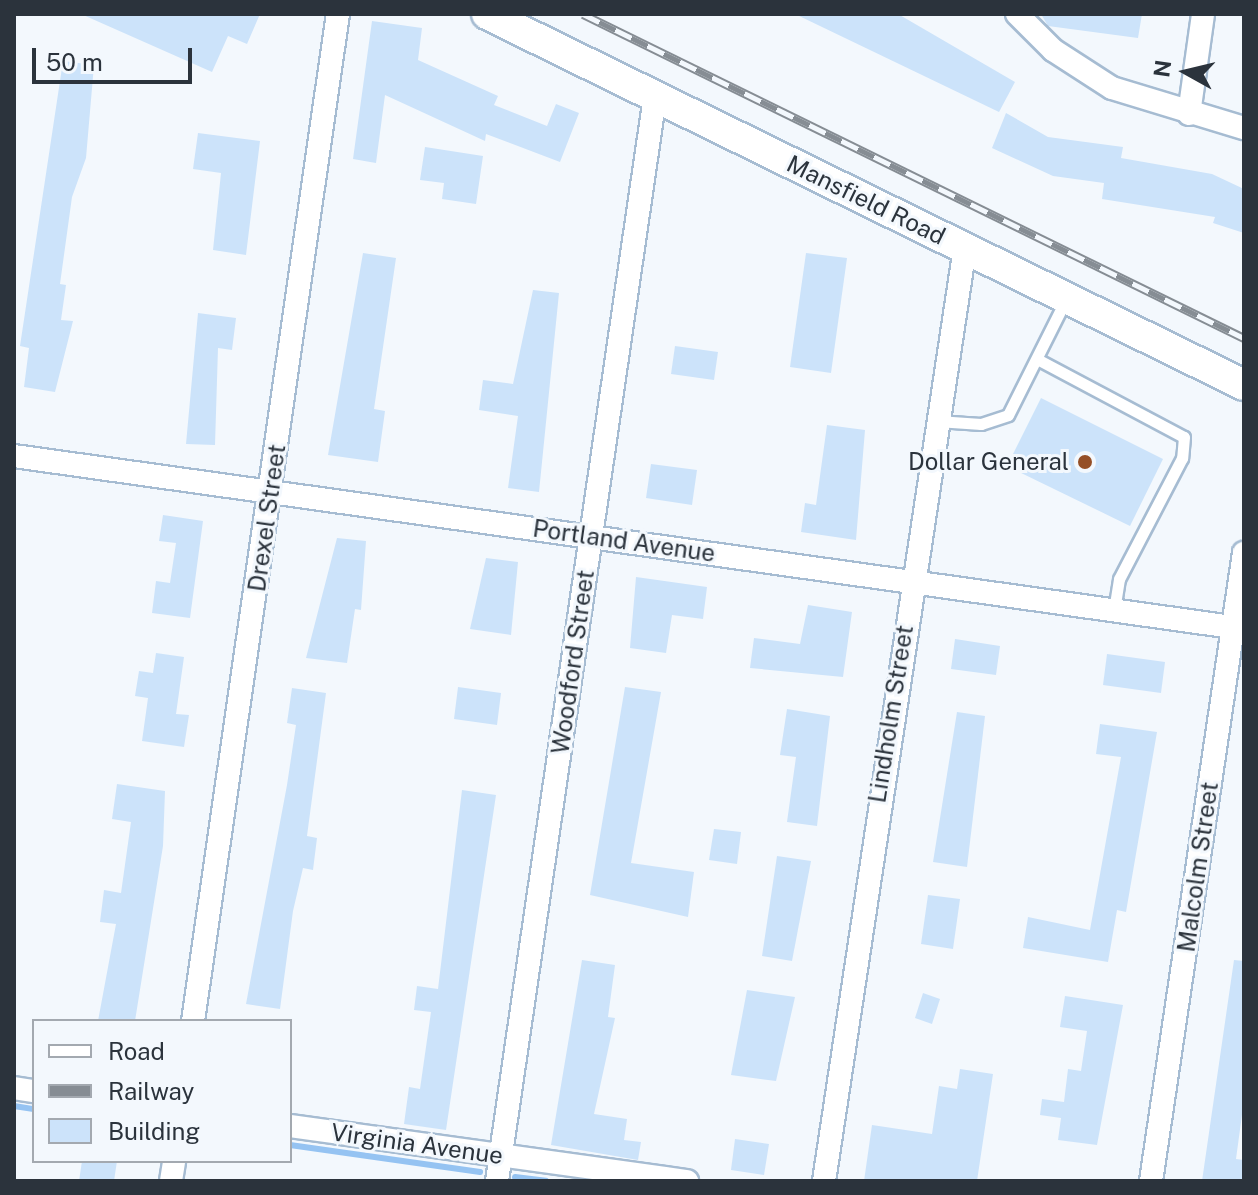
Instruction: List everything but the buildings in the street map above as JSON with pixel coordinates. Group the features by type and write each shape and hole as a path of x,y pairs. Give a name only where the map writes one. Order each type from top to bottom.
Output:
{"main road":[{"name":"Mansfield Road","path":"487,14 1244,385"}],"street":[{"name":"Drexel Street","path":"193,1019 338,14"},
{"path":"1017,14 1087,74 1189,114 1244,128"},
{"path":"1189,114 1203,14"},
{"name":"Woodford Street","path":"497,1181 655,96"},
{"name":"Lindholm Street","path":"824,1181 911,580 965,248"},
{"name":"Portland Avenue","path":"14,456 1114,610 1238,613"},
{"name":"Malcolm Street","path":"1151,1181 1238,613 1244,553"},
{"name":"Virginia Avenue","path":"292,1126 687,1181"}],"lane":[{"path":"937,421 981,424 1008,415 1066,298"},
{"path":"1037,359 1184,437 1182,458 1119,579 1114,610"}],"waterway":[{"path":"14,1106 32,1109"},
{"path":"292,1145 480,1172"},
{"path":"515,1177 546,1181"}],"railway":[{"path":"583,14 1244,338"}],"place":[{"name":"Dollar General","path":"1085,462"}]}
